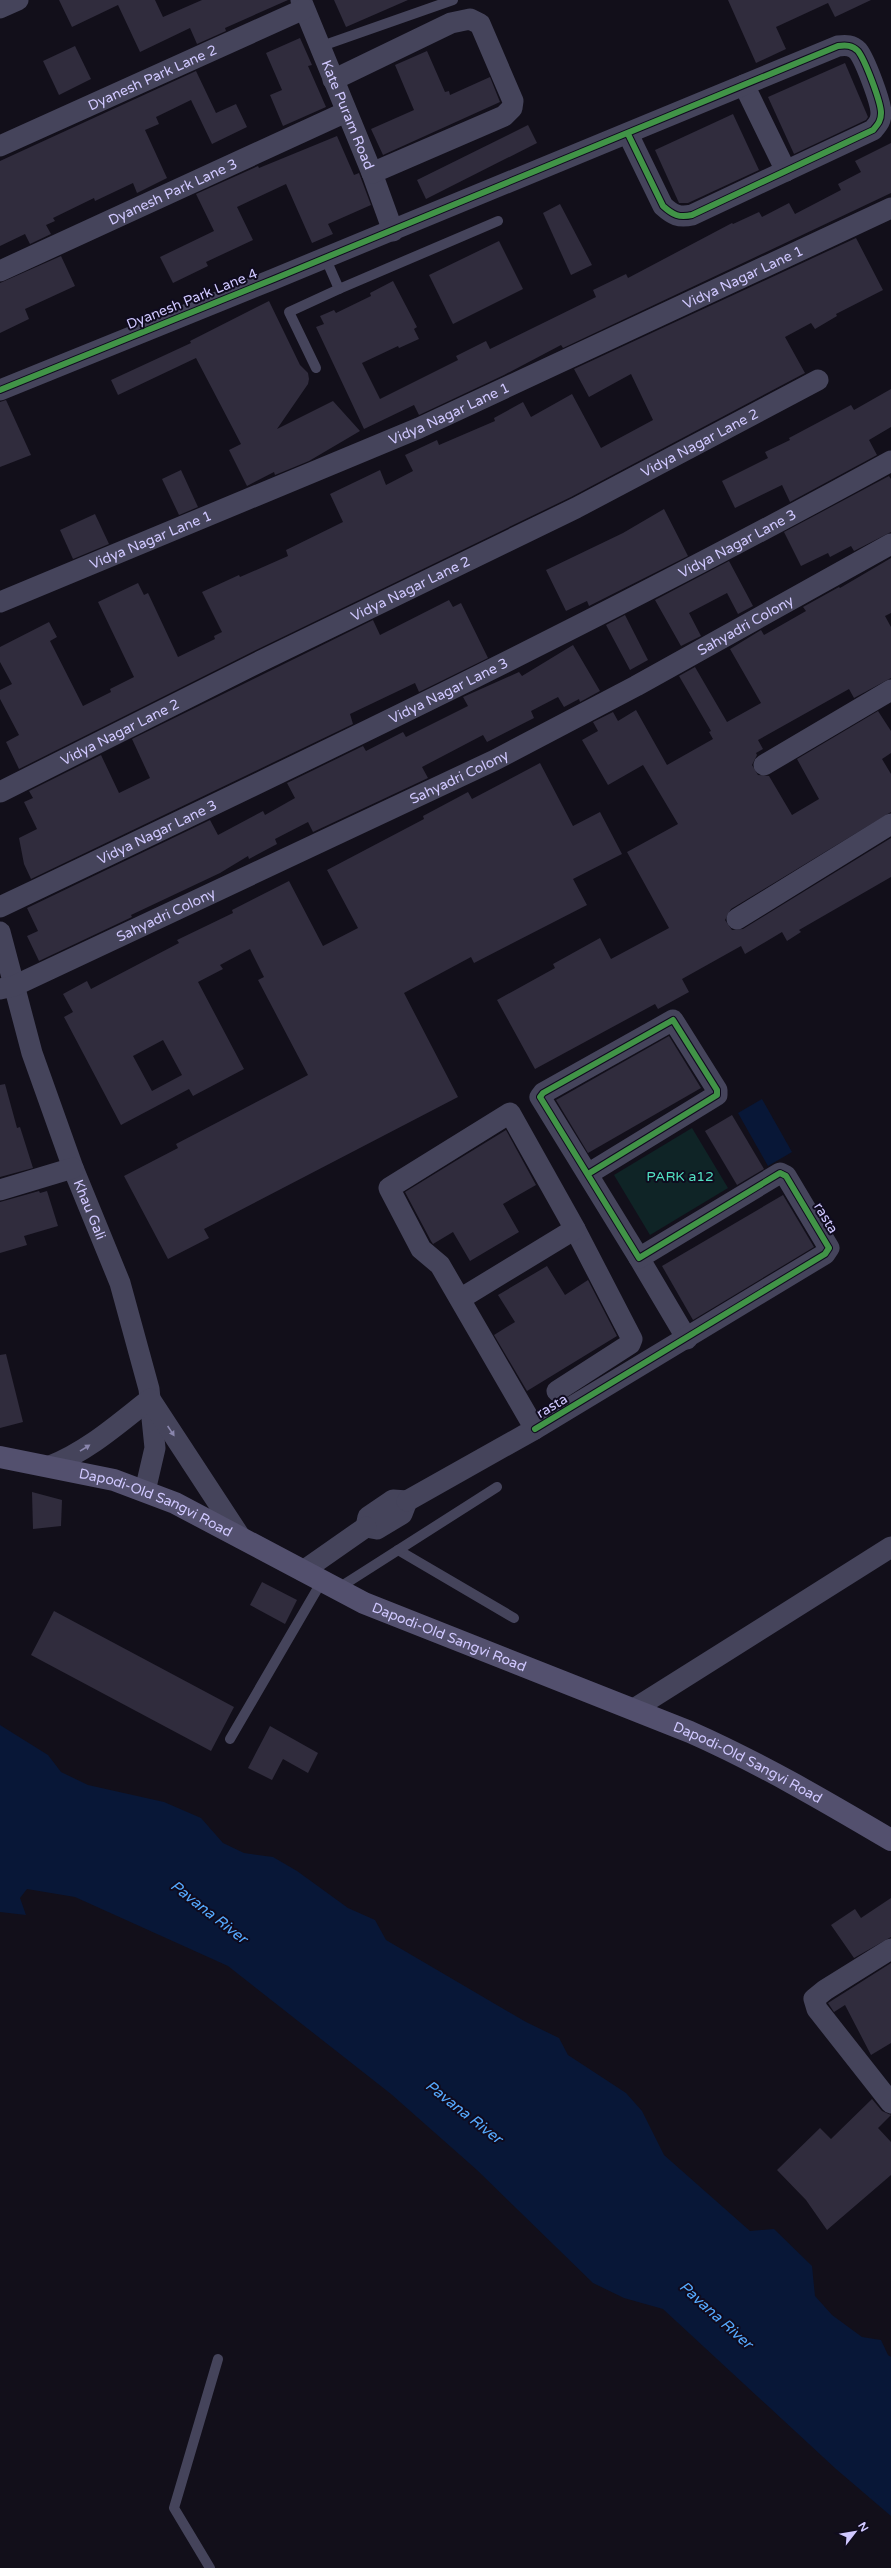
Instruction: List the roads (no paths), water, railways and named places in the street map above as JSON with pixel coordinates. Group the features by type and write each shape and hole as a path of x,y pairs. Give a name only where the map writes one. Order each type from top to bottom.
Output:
{"street":[{"path":"0,8 18,0"},
{"name":"Kate Puram Road","path":"302,4 372,172 393,231"},
{"name":"Dyanesh Park Lane 2","path":"0,146 302,4"},
{"path":"333,80 451,23 470,18 480,24 513,101 512,108 504,116 372,172"},
{"name":"Dyanesh Park Lane 4","path":"0,390 325,257 393,231 838,46 849,45 858,51 864,62 881,112 879,122 873,130 786,171"},
{"path":"628,134 663,206 670,213 681,218 692,215 786,171 744,85"},
{"name":"Dyanesh Park Lane 3","path":"0,271 346,112"},
{"name":"Vidya Nagar Lane 1","path":"0,602 419,428 891,208"},
{"name":"Vidya Nagar Lane 2","path":"0,792 261,661 576,508 818,380"},
{"name":"Vidya Nagar Lane 3","path":"0,907 446,693 624,604 891,461"},
{"name":"Sahyadri Colony","path":"7,988 495,760 636,686 891,544"},
{"path":"764,765 891,690"},
{"path":"737,919 891,824"},
{"name":"Khau Gali","path":"0,932 7,988 73,1168 120,1283 150,1399 154,1448 145,1492"},
{"path":"588,1174 717,1094 717,1090 674,1020 541,1095 541,1100 588,1174 687,1339"},
{"path":"535,1430 436,1260 421,1249 389,1188 506,1113 512,1114 575,1229 632,1339 630,1344 557,1391"},
{"path":"0,1190 73,1168"},
{"name":"rasta","path":"303,1571 366,1527 377,1530 402,1514 407,1501 535,1430 825,1254 828,1245 786,1176 780,1173 639,1258"},
{"path":"460,1299 575,1229"},
{"path":"50,1466 70,1458 89,1446 150,1399 242,1538"},
{"name":"Dapodi-Old Sangvi Road","path":"0,1457 114,1480 176,1503 329,1585 364,1602 634,1709 736,1752 798,1785 891,1840"},
{"path":"634,1709 891,1547"},
{"path":"891,1948 825,1990 814,2000 817,2009 891,2104"}],"lane":[{"path":"319,47 431,4 453,0"},
{"path":"316,368 289,312 498,221"},
{"path":"325,257 339,289"},
{"path":"230,1739 329,1585 398,1550 497,1487"},
{"path":"398,1550 514,1618"},
{"path":"210,2568 174,2508 218,2359"}],"water":[{"path":"762,1099 792,1152 768,1166 738,1113"},
{"name":"Pavana River","path":"0,1725 48,1755 61,1772 88,1785 164,1802 201,1818 223,1843 244,1853 273,1857 297,1871 348,1908 375,1920 386,1940 526,2022 559,2038 568,2055 626,2093 642,2111 664,2155 750,2231 774,2229 812,2266 815,2296 832,2315 862,2337 881,2340 888,2355 891,2357 891,2516 836,2469 663,2309 624,2298 593,2283 477,2170 391,2094 228,1966 75,1897 27,1889 20,1898 26,1915 0,1912"}],"park label":[{"name":"PARK a12","path":"680,1176"}]}
